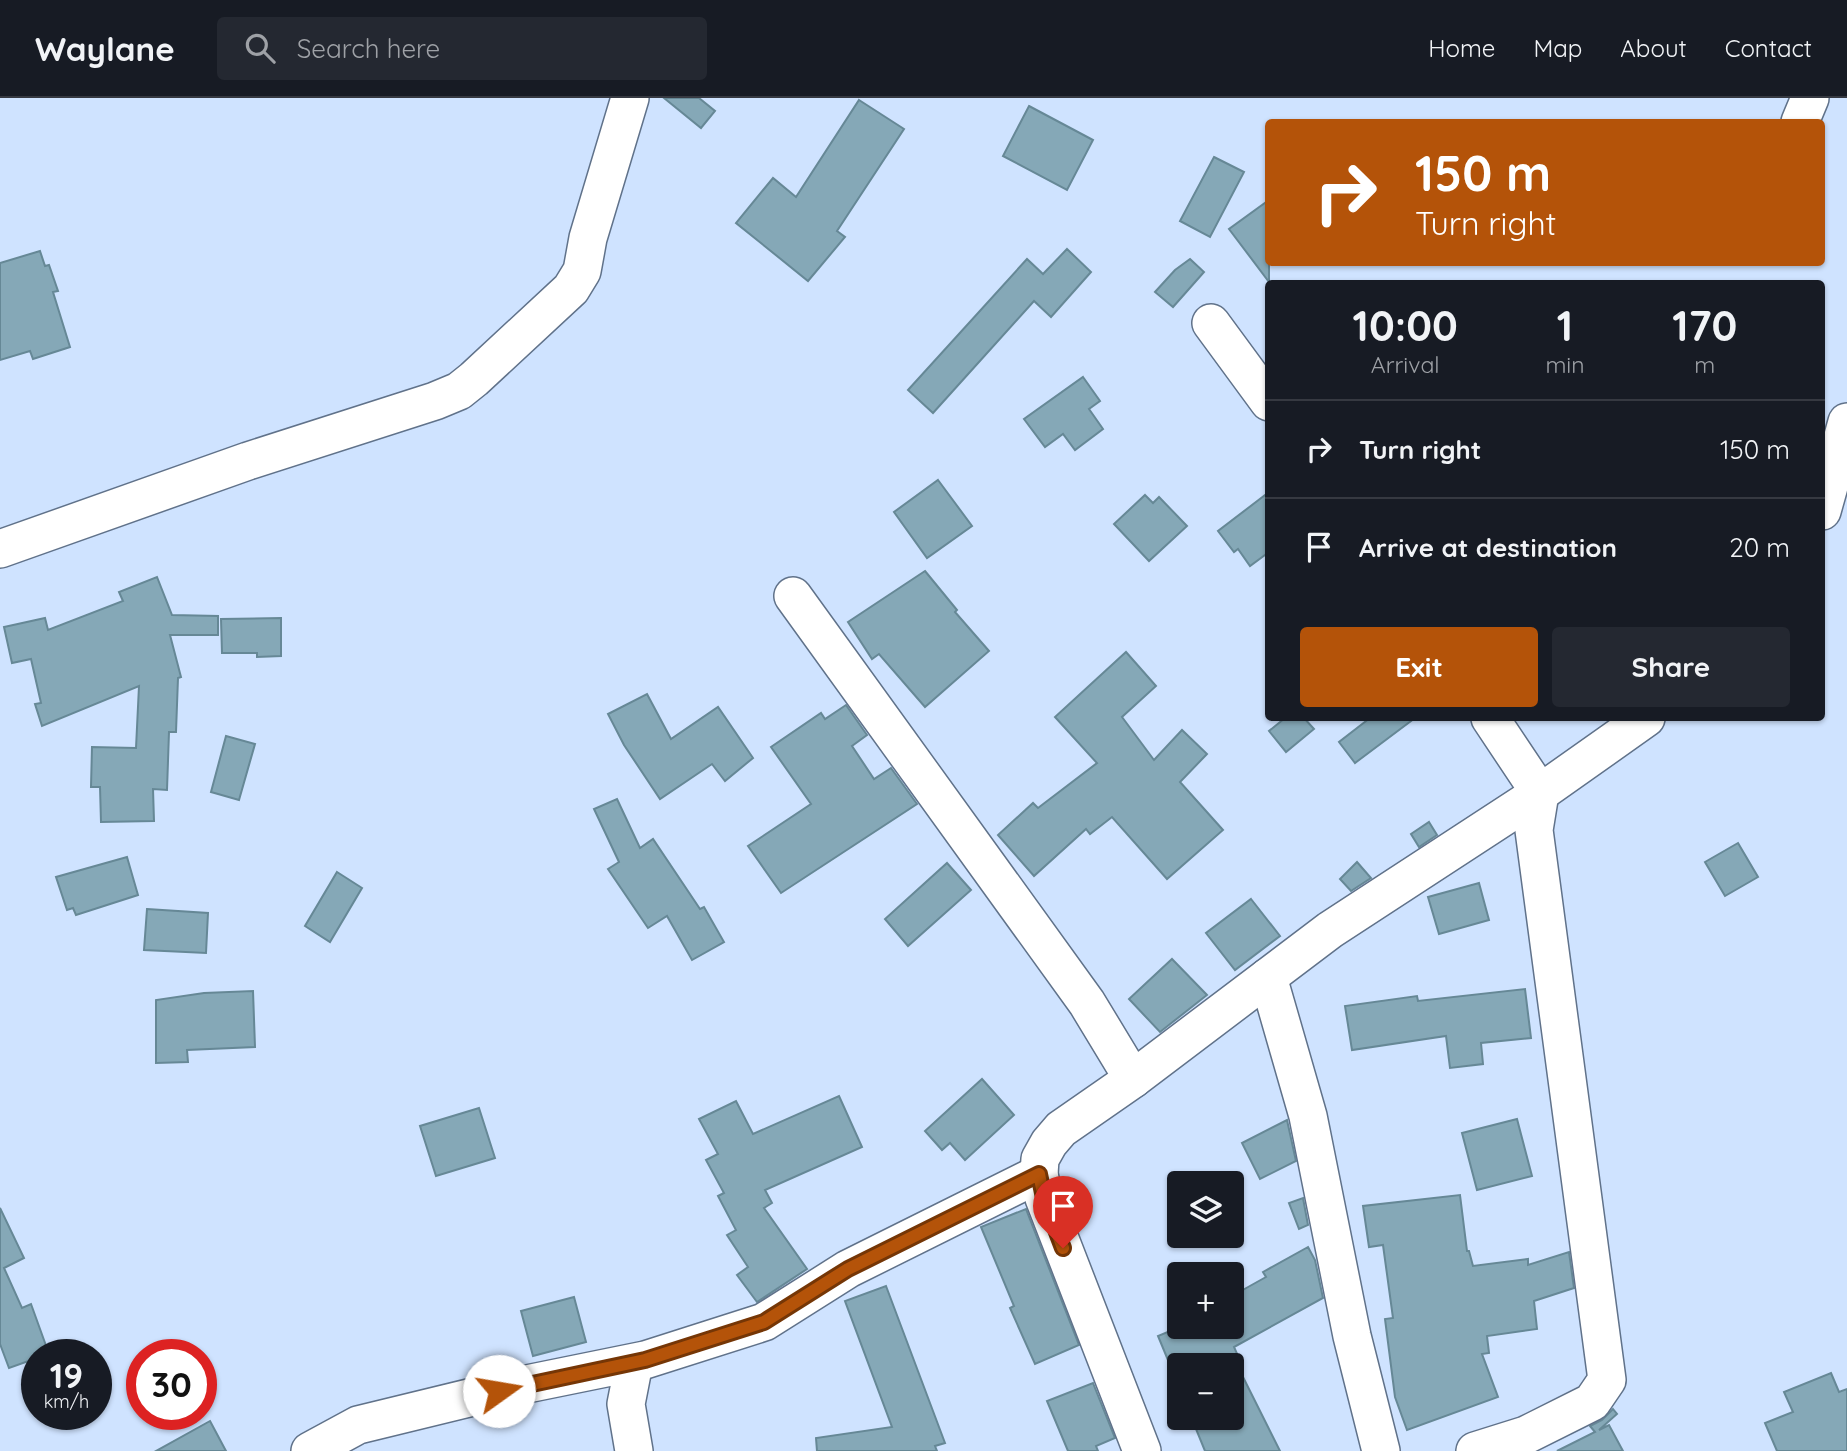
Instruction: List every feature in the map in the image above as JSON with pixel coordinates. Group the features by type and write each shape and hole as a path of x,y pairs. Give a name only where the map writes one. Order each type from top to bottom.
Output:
{"street":[{"path":"0,550 248,461 459,391 571,289 582,271 588,238 631,98"},
{"path":"1801,119 1810,98"},
{"path":"1211,323 1265,397"},
{"path":"1825,500 1847,422"},
{"path":"793,596 1087,1003 1133,1079"},
{"path":"1475,1451 1531,1443 1592,1402 1606,1380 1534,830 1540,793 1492,721"},
{"path":"1142,1451 1044,1198 1039,1174 1040,1159 1049,1143 1061,1129 1133,1079 1330,930 1540,793 1642,721"},
{"path":"1268,976 1308,1116 1352,1336 1381,1451"},
{"path":"310,1451 358,1425 522,1385 634,1363 764,1322 848,1269 1039,1174"},
{"path":"634,1363 626,1404 634,1451"}],"building":[{"path":"664,98 699,98 715,111 701,128"},
{"path":"859,100 904,129 837,231 845,237 808,281 736,223 773,178 796,197"},
{"path":"1029,106 1093,140 1067,190 1003,156"},
{"path":"1214,157 1244,172 1210,237 1180,221"},
{"path":"1265,203 1265,266 1269,266 1269,280 1267,280 1229,229"},
{"path":"1067,249 1091,272 1051,317 1034,301 933,413 908,390 1027,259 1043,274"},
{"path":"40,251 45,266 49,265 58,291 53,292 70,347 33,359 30,351 0,360 0,263"},
{"path":"1190,259 1204,272 1173,307 1155,292 1175,270"},
{"path":"1083,377 1100,401 1089,409 1103,429 1075,450 1063,434 1045,447 1024,419"},
{"path":"938,480 972,526 927,558 894,512"},
{"path":"1145,495 1153,503 1159,497 1187,526 1149,561 1114,524"},
{"path":"1265,495 1265,555 1250,566 1238,549 1234,552 1218,531"},
{"path":"925,571 957,610 955,612 989,651 925,707 879,654 872,659 848,622"},
{"path":"157,577 172,615 218,616 218,635 170,635 181,677 178,678 176,732 169,732 167,790 153,789 154,821 101,822 100,787 91,787 92,747 136,748 139,686 42,726 35,704 41,703 31,659 12,663 4,627 45,618 48,630 123,601 119,592"},
{"path":"281,618 281,656 257,657 257,653 222,653 221,619"},
{"path":"1126,652 1156,686 1122,717 1154,760 1182,730 1207,754 1180,782 1223,830 1167,879 1112,817 1090,834 1086,829 1034,876 998,835 1033,803 1038,808 1097,763 1055,717"},
{"path":"647,694 671,739 718,707 753,758 725,781 712,764 660,799 624,745 608,714"},
{"path":"846,705 867,735 852,746 874,779 891,768 917,804 781,893 748,846 811,804 771,747 821,713 825,719"},
{"path":"1281,721 1307,721 1314,729 1286,752 1269,731"},
{"path":"1366,721 1411,721 1355,763 1339,742"},
{"path":"226,736 255,744 239,800 211,792"},
{"path":"617,799 640,848 653,839 700,909 704,907 724,942 692,960 667,916 648,928 608,869 619,862 594,809"},
{"path":"1429,822 1437,835 1419,847 1411,834"},
{"path":"1738,843 1758,877 1725,896 1705,862"},
{"path":"127,857 138,895 76,915 73,908 67,910 56,877"},
{"path":"1357,862 1371,878 1351,891 1340,879"},
{"path":"947,863 971,890 908,946 885,919"},
{"path":"337,872 362,888 330,942 305,926"},
{"path":"1479,883 1489,920 1439,934 1428,897"},
{"path":"1251,899 1280,936 1235,970 1206,933"},
{"path":"147,909 208,913 206,953 144,950"},
{"path":"1172,959 1207,995 1160,1032 1129,999"},
{"path":"1525,989 1531,1038 1481,1043 1483,1064 1450,1068 1446,1036 1352,1050 1345,1006 1417,996 1418,1001"},
{"path":"253,991 255,1047 187,1050 188,1062 156,1063 156,1000 204,993"},
{"path":"982,1079 1014,1115 965,1160 950,1143 942,1150 925,1131"},
{"path":"839,1096 862,1147 765,1190 772,1203 764,1208 807,1269 757,1302 737,1275 748,1267 727,1235 736,1230 718,1196 724,1193 706,1160 718,1154 699,1119 736,1101 753,1134"},
{"path":"479,1108 495,1158 436,1176 420,1126"},
{"path":"1517,1119 1532,1176 1477,1190 1462,1133"},
{"path":"1287,1120 1296,1161 1260,1179 1242,1143"},
{"path":"1460,1195 1467,1251 1473,1266 1528,1259 1528,1265 1569,1252 1574,1288 1534,1301 1537,1329 1487,1336 1489,1353 1482,1354 1498,1397 1407,1430 1395,1397 1385,1319 1393,1318 1383,1245 1369,1247 1363,1206"},
{"path":"1303,1198 1308,1225 1299,1229 1289,1203"},
{"path":"0,1208 24,1258 4,1268 22,1308 31,1304 44,1339 21,1339 21,1364 9,1368 0,1344"},
{"path":"1026,1209 1079,1345 1035,1364 1010,1308 1014,1306 981,1227"},
{"path":"1308,1247 1315,1260 1323,1298 1234,1347 1237,1353 1167,1353 1167,1358 1158,1336 1167,1332 1167,1339 1244,1339 1244,1289 1266,1277 1263,1272"},
{"path":"886,1286 945,1443 935,1446 937,1451 817,1451 816,1438 892,1427 845,1301"},
{"path":"574,1297 586,1342 533,1356 521,1311"},
{"path":"1831,1373 1839,1392 1847,1389 1847,1451 1777,1451 1765,1423 1793,1412 1784,1392"},
{"path":"1244,1379 1280,1451 1205,1451 1196,1430 1244,1430"},
{"path":"1093,1383 1115,1438 1096,1446 1098,1451 1068,1451 1047,1401"},
{"path":"1613,1409 1617,1414 1599,1430 1609,1425 1623,1451 1557,1451 1595,1432 1590,1426 1602,1420"},
{"path":"194,1430 215,1430 226,1451 156,1451"}],"route":[{"path":"499,1391 645,1360 764,1322 848,1269 1039,1174 1044,1198 1063,1248"}]}
